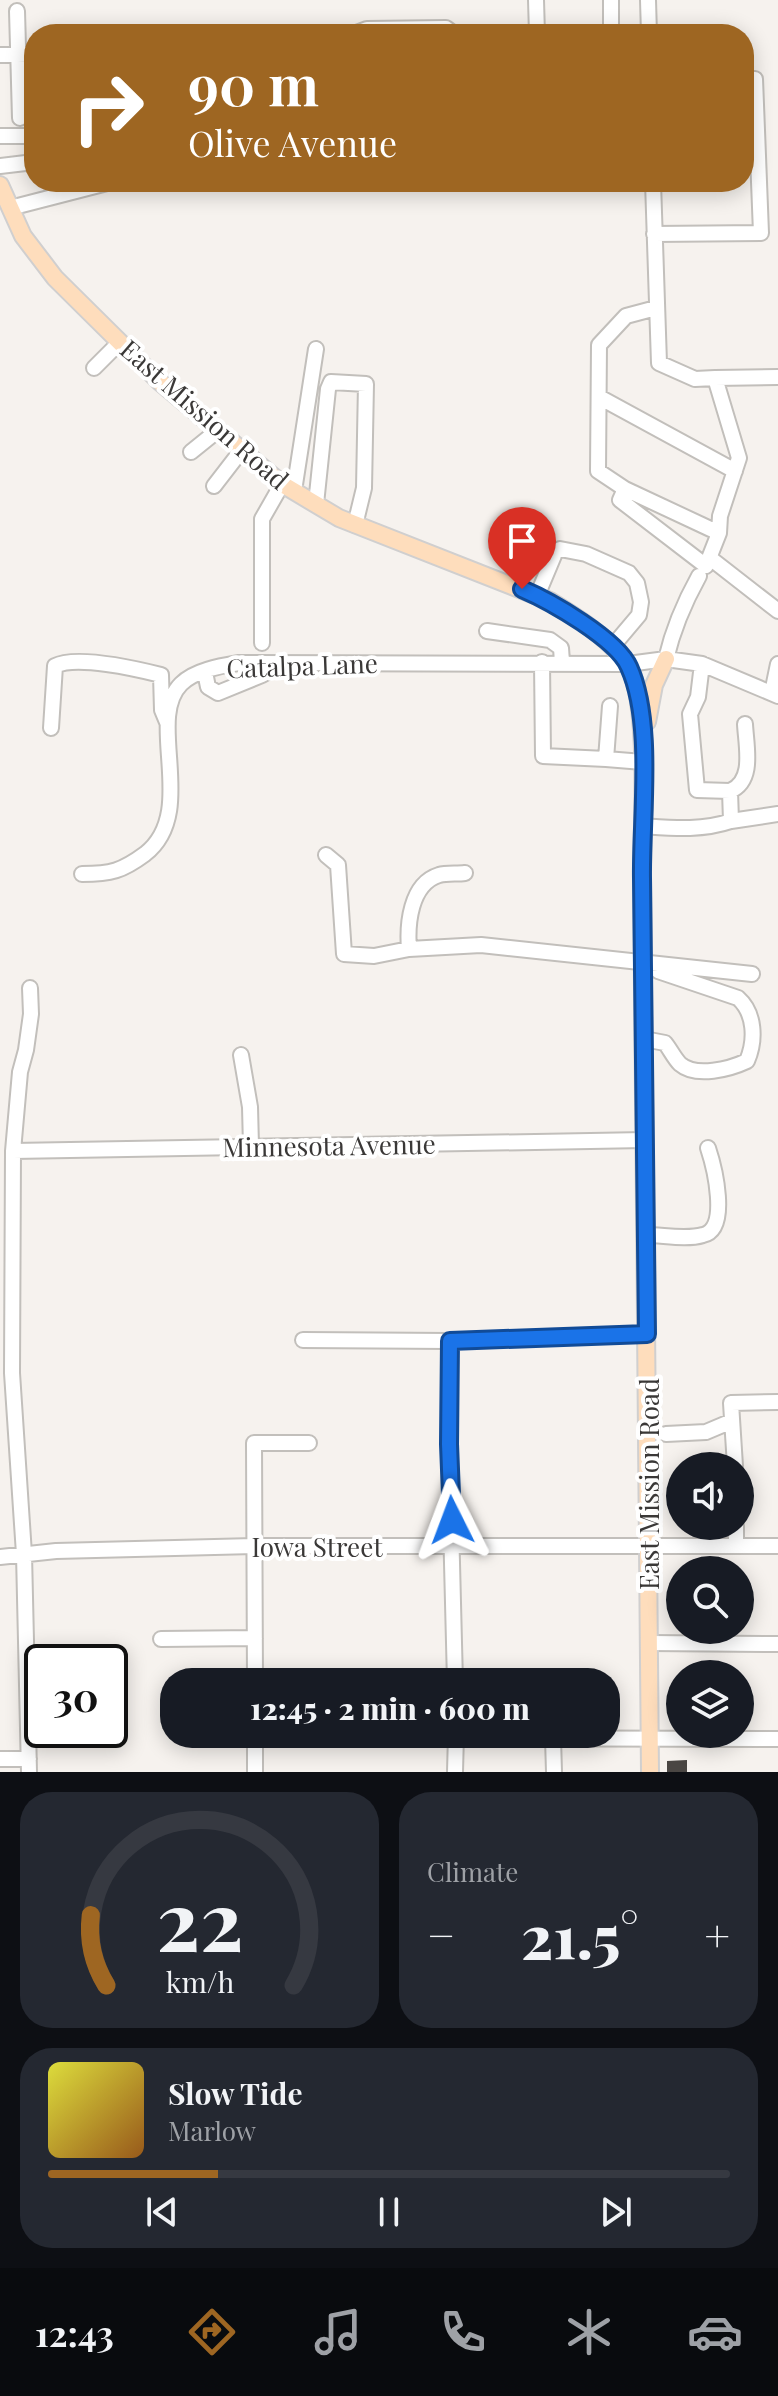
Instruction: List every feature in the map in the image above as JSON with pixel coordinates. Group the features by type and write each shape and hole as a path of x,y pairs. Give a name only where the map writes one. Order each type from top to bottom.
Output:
{"main road":[{"name":"East Mission Road","path":"0,185 23,236 55,278 159,381 288,487 355,525 537,596 572,615 628,664 639,706 643,755 650,1772"},
{"path":"643,755 654,685 666,659"}],"street":[{"path":"536,0 537,24"},
{"path":"611,0 611,24"},
{"path":"648,0 649,24"},
{"path":"17,11 20,118"},
{"path":"0,55 24,55"},
{"path":"654,234 761,233 754,79"},
{"path":"0,136 24,136"},
{"path":"0,166 24,163"},
{"path":"10,208 72,192"},
{"path":"653,192 659,363 695,379 778,377"},
{"path":"656,308 626,316 599,345 598,471 625,489 719,533"},
{"path":"94,368 120,342"},
{"path":"262,643 262,519 288,487 316,349"},
{"path":"625,489 620,500 706,566 719,533 720,516 739,458 715,378"},
{"path":"316,504 328,389 331,382 366,384 364,488 355,525"},
{"path":"599,397 735,471"},
{"path":"191,452 217,431"},
{"path":"214,486 241,451"},
{"path":"537,596 555,553 560,549 586,554 629,573 637,583 641,602 639,615 612,647"},
{"path":"710,558 778,611"},
{"path":"666,659 682,607 699,576"},
{"path":"487,631 550,640 561,648 562,662"},
{"name":"Catalpa Lane","path":"82,874 106,874 126,868 154,847 167,824 172,785 167,722 175,692 186,680 239,663 628,664 666,659 702,664 775,695"},
{"path":"51,728 55,666 60,663 83,662 161,675 162,710 167,722"},
{"path":"542,662 543,756 606,759 643,755"},
{"path":"205,672 208,687 218,693 283,663"},
{"path":"702,664 698,697 690,714 697,790 730,791 738,788 745,779 745,724"},
{"path":"775,695 778,664"},
{"path":"606,759 610,706"},
{"path":"730,791 731,821"},
{"path":"642,826 686,829 778,814"},
{"path":"326,855 338,865 344,954 374,956 409,949 481,945 644,967 752,974"},
{"path":"409,949 407,928 411,911 425,884 438,875 465,873"},
{"path":"644,967 738,998 748,1007 752,1022 751,1052 747,1061 725,1071 689,1069 680,1064 665,1043 644,1039"},
{"path":"0,1759 29,1766 24,1554 6,1373 13,1151 20,1072 31,1014 30,988"},
{"path":"241,1055 250,1107 251,1146"},
{"name":"Minnesota Avenue","path":"13,1151 645,1140"},
{"path":"646,1235 702,1236 711,1230 716,1220 717,1194 708,1148"},
{"path":"303,1340 450,1341 647,1334"},
{"path":"450,1341 449,1444 455,1668"},
{"path":"734,1452 731,1403 778,1402"},
{"path":"666,1434 706,1432 732,1421"},
{"path":"255,1668 254,1443 309,1443"},
{"path":"736,1540 736,1546"},
{"name":"Iowa Street","path":"0,1557 254,1546 778,1546"},
{"path":"161,1639 255,1638"},
{"path":"649,1643 778,1644"},
{"path":"620,1739 778,1739"},
{"path":"255,1748 255,1772"},
{"path":"455,1772 456,1748"},
{"path":"553,1748 554,1772"}],"building":[{"path":"687,1760 687,1772 667,1772 667,1761"}],"route":[{"path":"452,1520 450,1341 647,1334 643,748 639,706 628,664 612,647 572,615 522,589"}]}
